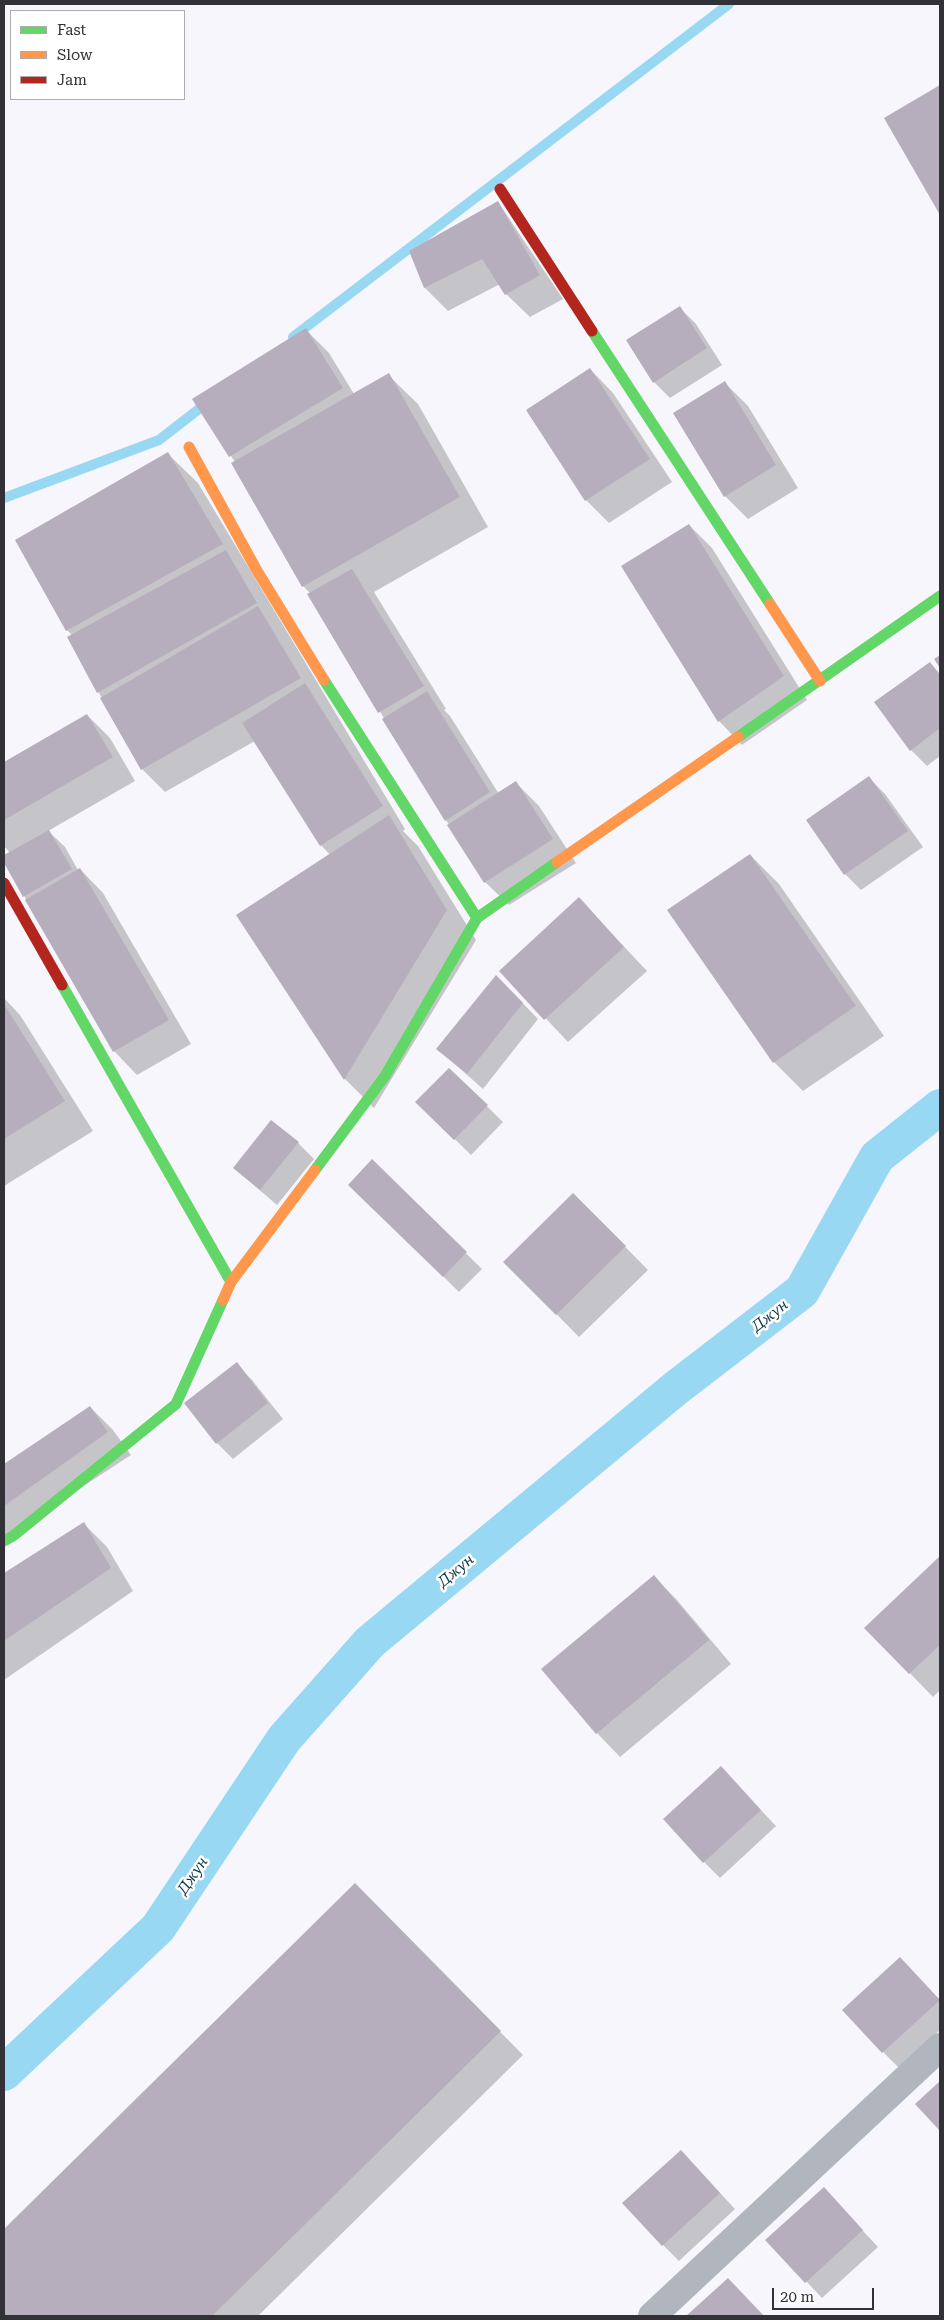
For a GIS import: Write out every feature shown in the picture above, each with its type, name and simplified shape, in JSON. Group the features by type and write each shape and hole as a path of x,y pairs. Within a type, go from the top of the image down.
{"street":[{"path":"500,188 820,681"},
{"path":"189,446 256,569 323,679 477,918"},
{"path":"4,1541 13,1536 176,1404 231,1282 385,1076 477,918 940,596"},
{"path":"4,883 231,1282"},
{"path":"652,2316 940,2047"}],"building":[{"path":"940,85 940,215 884,118"},
{"path":"498,201 540,275 505,295 482,259 424,288 409,251"},
{"path":"680,306 707,348 653,383 626,340"},
{"path":"306,328 343,388 229,457 192,399"},
{"path":"590,368 650,459 585,501 526,410"},
{"path":"389,373 460,497 302,587 231,463"},
{"path":"725,381 776,465 724,497 673,413"},
{"path":"168,452 223,544 66,631 15,540"},
{"path":"689,524 784,676 718,722 621,566"},
{"path":"226,550 257,603 97,693 67,637"},
{"path":"352,569 424,686 378,713 307,594"},
{"path":"258,606 301,678 141,770 100,698"},
{"path":"940,655 940,668 934,659"},
{"path":"930,662 940,675 940,728 910,751 874,702"},
{"path":"305,683 383,806 320,846 242,723"},
{"path":"427,691 490,792 445,821 382,719"},
{"path":"87,714 113,757 4,820 4,762"},
{"path":"869,776 908,831 844,875 806,820"},
{"path":"516,781 553,839 484,883 447,825"},
{"path":"389,815 447,910 344,1080 236,915"},
{"path":"49,830 72,869 23,897 4,863 4,855"},
{"path":"750,854 856,1006 773,1063 667,910"},
{"path":"80,868 169,1020 113,1052 25,900"},
{"path":"579,897 624,947 544,1020 499,971"},
{"path":"496,975 523,1003 467,1074 436,1049"},
{"path":"4,1004 65,1101 4,1139"},
{"path":"449,1068 488,1105 454,1140 415,1102"},
{"path":"271,1120 299,1142 260,1190 233,1168"},
{"path":"372,1159 467,1252 443,1277 348,1185"},
{"path":"573,1193 626,1246 556,1315 503,1262"},
{"path":"237,1362 268,1403 216,1444 184,1403"},
{"path":"90,1406 108,1432 4,1506 4,1464"},
{"path":"84,1522 111,1568 4,1641 4,1573"},
{"path":"940,1556 940,1645 909,1674 864,1628"},
{"path":"654,1575 709,1640 596,1734 541,1669"},
{"path":"721,1766 761,1810 703,1863 663,1819"},
{"path":"355,1883 501,2031 212,2316 4,2316 4,2229"},
{"path":"900,1957 940,2000 882,2053 842,2010"},
{"path":"940,2081 940,2131 915,2104"},
{"path":"681,2150 720,2193 662,2246 622,2203"},
{"path":"824,2187 863,2230 805,2283 765,2240"},
{"path":"728,2278 764,2316 686,2316"}],"waterway":[{"path":"293,337 729,4"},
{"path":"4,498 159,440 208,402"},
{"name":"Джун","path":"4,2073 158,1928 284,1739 370,1642 676,1388 802,1291 877,1157 940,1107"}],"traffic: fast":[{"path":"592,331 770,604"},
{"path":"738,737 940,596"},
{"path":"324,680 477,918"},
{"path":"315,1170 385,1076 477,918 557,862"},
{"path":"62,985 231,1282"},
{"path":"4,1541 13,1536 176,1404 223,1300"}],"traffic: slow":[{"path":"189,447 256,569 324,680"},
{"path":"770,604 820,681"},
{"path":"557,862 738,737"},
{"path":"223,1300 231,1282 315,1170"}],"traffic: jam":[{"path":"500,189 592,331"},
{"path":"4,883 62,985"}]}
